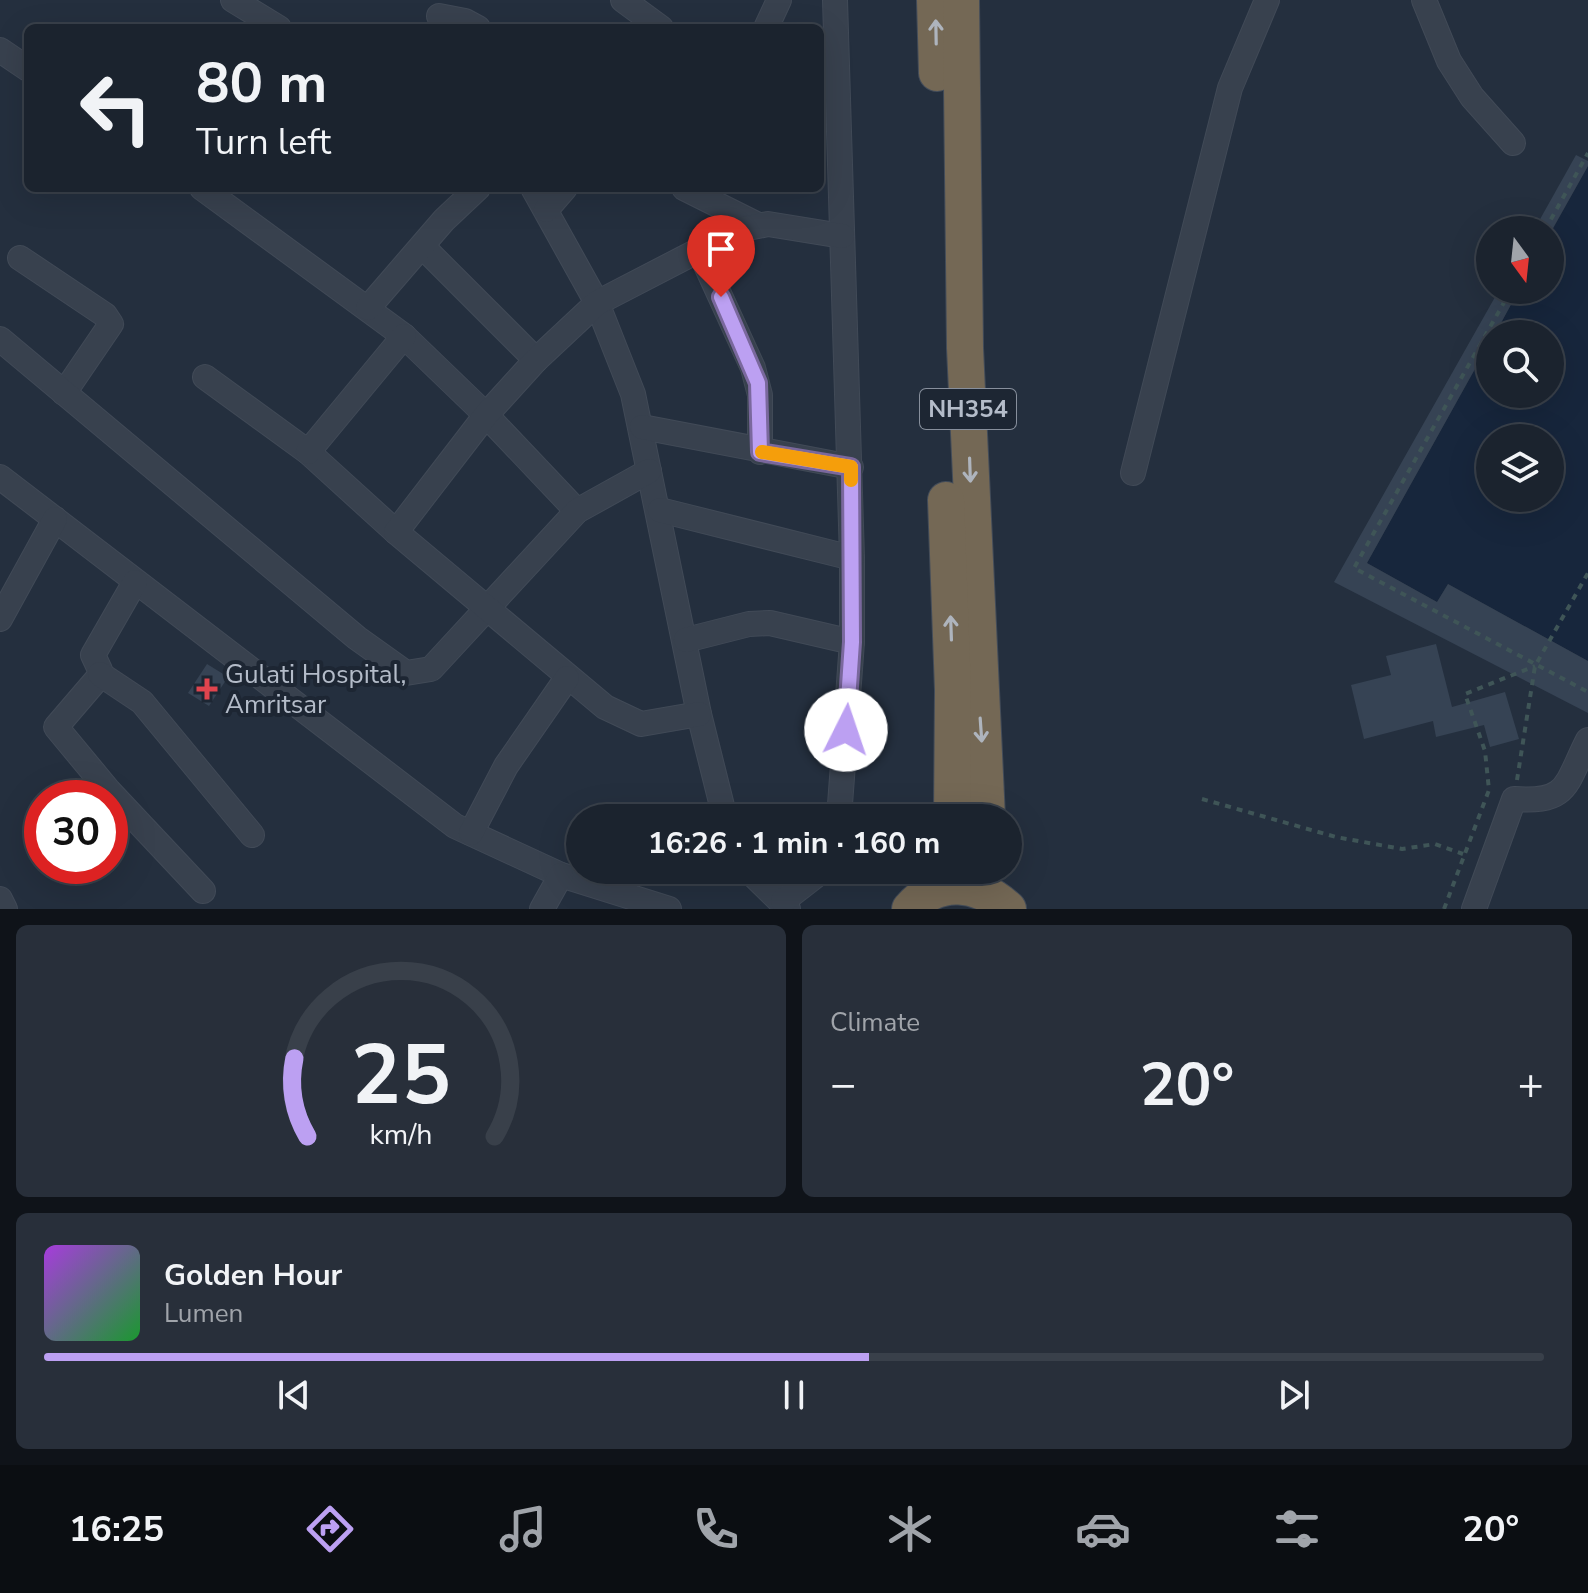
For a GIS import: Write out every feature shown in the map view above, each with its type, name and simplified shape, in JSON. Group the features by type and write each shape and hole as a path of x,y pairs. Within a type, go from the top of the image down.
{"highway":[{"name":"NH354","path":"935,0 953,690 952,804"},
{"name":"NH354","path":"961,0 965,348 986,804"},
{"path":"910,909 942,884"},
{"path":"964,884 997,891"}],"street":[{"path":"233,0 272,24"},
{"path":"623,0 656,24"},
{"path":"768,24 779,0"},
{"path":"835,0 852,558 852,642 840,804"},
{"path":"1133,473 1230,88 1267,0"},
{"path":"1424,0 1449,61 1472,97 1513,143"},
{"path":"436,15 471,24"},
{"path":"0,50 24,66"},
{"path":"208,192 404,336 486,415 577,511"},
{"path":"368,308 463,199 473,192"},
{"path":"535,192 597,303 633,394 660,510 699,714 722,804"},
{"path":"546,210 562,192"},
{"path":"692,192 756,224 842,236"},
{"path":"396,532 486,415 536,360 597,303 756,224"},
{"path":"423,247 536,360"},
{"path":"699,250 753,368 760,395 760,452"},
{"path":"20,258 105,315 111,324 64,393"},
{"path":"308,452 404,336"},
{"path":"0,339 357,638 406,673 431,669 577,511 649,471"},
{"path":"205,377 308,452 396,532 567,678 630,721 663,722 699,714"},
{"path":"642,427 851,467"},
{"path":"0,477 432,810 471,833 561,875 669,909"},
{"path":"660,510 852,558"},
{"path":"0,619 55,519"},
{"path":"135,582 93,655 100,674 142,702 252,835"},
{"path":"686,640 749,624 770,623 852,642"},
{"path":"100,674 56,727 109,791 203,891"},
{"path":"471,833 506,766 567,678"},
{"path":"1474,909 1514,799 1542,801 1555,797 1563,790 1588,740"},
{"path":"542,909 561,875"},
{"path":"763,884 785,905 808,884"},
{"path":"0,899 5,909"}],"path":[{"path":"1553,216 1588,153"},
{"path":"1503,304 1354,568 1588,692"},
{"path":"1514,799 1535,666 1588,573"},
{"path":"1444,909 1489,790 1485,751 1465,694 1535,666"},
{"path":"1202,799 1336,837 1402,849 1435,844 1463,854"}],"water":[{"path":"1588,166 1588,661 1448,584 1437,602 1367,563 1476,367 1476,408 1564,408 1564,320 1503,320 1511,304 1564,304 1564,216 1560,216"}],"building":[{"path":"1576,155 1588,161 1560,216 1542,216"},
{"path":"1491,304 1511,304 1503,320 1482,320"},
{"path":"1476,331 1476,367 1367,563 1437,602 1448,584 1588,661 1588,713 1334,582"},
{"path":"1436,644 1452,707 1505,692 1519,739 1490,747 1484,725 1436,737 1433,721 1364,739 1351,685 1391,675 1386,656"},
{"path":"207,664 228,677 209,706 188,693"}],"slow traffic":[{"path":"762,452 851,467 851,480"}],"place":[{"name":"Gulati Hospital, Amritsar","path":"207,689"}],"route":[{"path":"721,297 758,383 760,452 851,467 852,642 846,730"}]}
